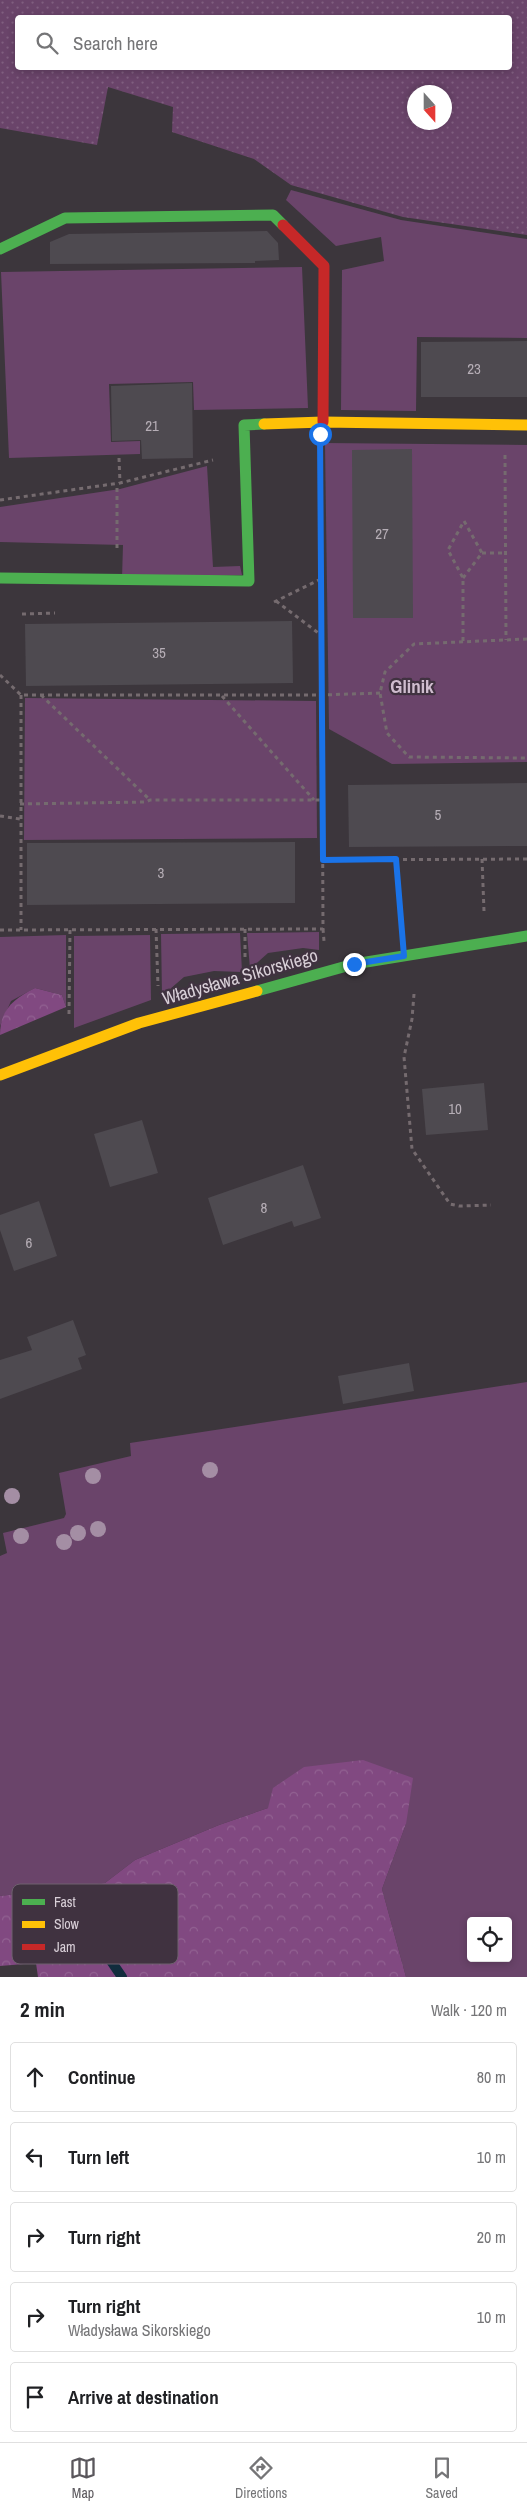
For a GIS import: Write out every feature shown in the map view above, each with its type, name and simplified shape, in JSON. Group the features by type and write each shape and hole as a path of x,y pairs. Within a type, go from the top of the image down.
{"street":[{"path":"0,250 64,218 273,215 324,266 323,422"},
{"path":"0,578 249,582 244,425 323,422 527,425"},
{"name":"Władysława Sikorskiego","path":"0,1074 159,1018 354,964 527,936"}],"path":[{"path":"0,930 323,929 320,444"},
{"path":"0,500 118,484 245,452"},
{"path":"505,454 506,640"},
{"path":"117,580 118,458"},
{"path":"463,641 463,578 448,550 464,521 482,553"},
{"path":"482,553 506,553"},
{"path":"463,578 482,553"},
{"path":"276,601 321,635"},
{"path":"527,639 414,644 385,672 380,693 387,733 409,758 527,758"},
{"path":"0,675 21,695 321,695 380,693"},
{"path":"21,695 21,930"},
{"path":"40,695 150,800"},
{"path":"221,695 314,800"},
{"path":"20,804 146,802 150,800 322,800"},
{"path":"0,816 20,819"},
{"path":"396,859 404,956"},
{"path":"482,859 486,942"},
{"path":"323,860 527,859"},
{"path":"156,929 159,1018"},
{"path":"69,1049 70,930"},
{"path":"414,994 412,1019 404,1057 412,1149 450,1204 459,1206 491,1205"}],"shaded area":[{"path":"0,0 527,0 527,235 403,217 291,185 254,159 172,132 173,107 108,87 97,145 0,128"},
{"path":"291,190 401,220 527,239 527,338 417,337 416,411 341,410 342,270 384,261 381,237 336,246 286,200"},
{"path":"302,267 308,408 194,410 193,382 109,384 111,442 140,441 140,454 9,458 1,272"},
{"path":"325,443 527,445 527,762 392,764 329,729"},
{"path":"207,466 213,567 240,566 242,575 122,578 123,545 0,542 0,507 120,489"},
{"path":"25,698 316,701 317,838 24,840"},
{"path":"319,932 319,950 303,948 268,953 250,969 247,933"},
{"path":"240,933 242,972 214,971 184,977 162,996 161,934"},
{"path":"66,935 66,1007 62,995 35,988 11,1001 0,1026 0,937"},
{"path":"150,935 151,1000 74,1028 74,936"},
{"path":"527,1382 527,1977 406,1977 382,1889 406,1824 268,1808 219,1825 135,1860 105,1883 12,1884 12,1895 0,1896 0,1556 7,1553 3,1533 64,1518 66,1514 59,1473 131,1456 130,1443"}],"green space":[{"path":"35,988 62,995 66,1007 0,1035 2,1019 9,1006 20,996"},
{"path":"363,1760 413,1778 406,1824 382,1889 406,1977 38,1977 36,1964 178,1964 178,1884 97,1884 105,1883 135,1860 219,1825 268,1808 273,1788 304,1767"},
{"path":"12,1895 12,1964 24,1964 0,1966 0,1896"}],"building":[{"path":"267,231 278,243 279,260 255,261 255,263 50,264 50,242 69,234"},
{"path":"527,341 527,397 421,397 421,342"},
{"path":"192,383 193,458 142,459 141,440 112,441 111,386"},
{"path":"412,449 413,618 353,618 352,450"},
{"path":"292,621 293,683 26,686 25,624"},
{"path":"527,783 527,846 349,847 348,785"},
{"path":"295,842 295,903 27,905 27,843"},
{"path":"484,1083 488,1130 426,1135 422,1089"},
{"path":"142,1120 158,1173 110,1187 94,1134"},
{"path":"303,1165 321,1218 294,1227 292,1221 223,1245 208,1198"},
{"path":"39,1201 57,1256 14,1271 0,1230 0,1215"},
{"path":"73,1320 86,1355 78,1358 82,1369 0,1399 0,1360 32,1350 27,1337"},
{"path":"409,1363 414,1391 343,1404 338,1376"}],"waterway":[{"path":"113,1964 122,1977"}],"traffic: fast":[{"path":"0,249 65,218 273,215 283,225"},
{"path":"0,578 249,581 244,425 264,424"},
{"path":"257,991 354,964 527,936"}],"traffic: slow":[{"path":"264,424 323,422 527,425"},
{"path":"0,1075 139,1023 257,991"}],"traffic: jam":[{"path":"283,225 324,266 323,422"}],"district":[{"name":"Glinik","path":"412,686"}],"route":[{"path":"320,434 323,860 396,859 404,956 354,964"}]}
